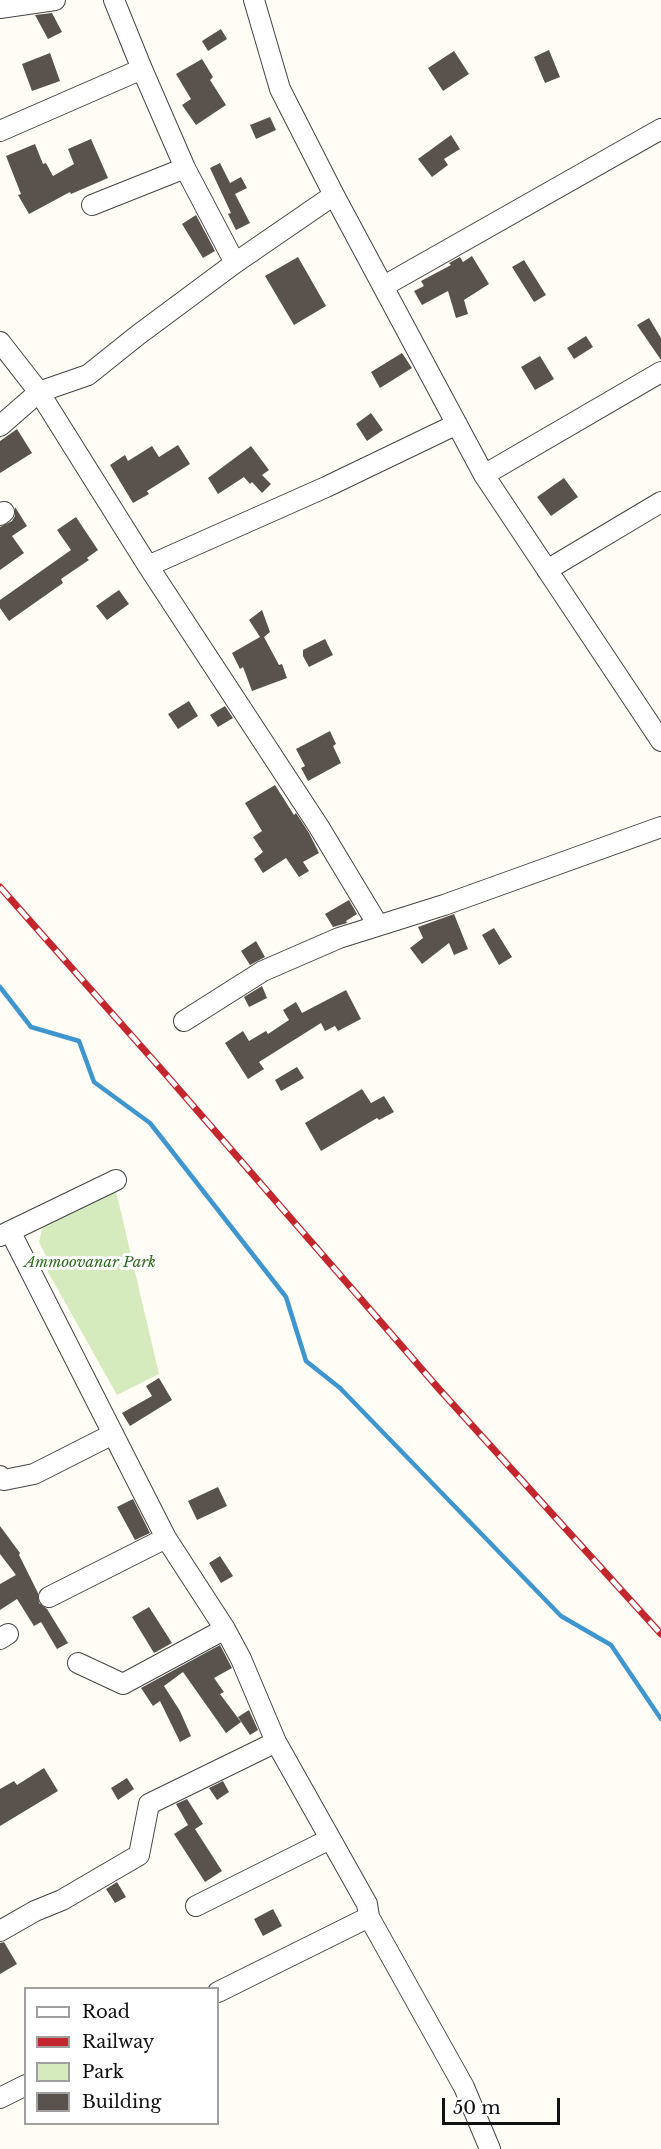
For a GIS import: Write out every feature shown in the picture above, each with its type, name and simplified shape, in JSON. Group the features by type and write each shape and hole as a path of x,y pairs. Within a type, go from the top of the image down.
{"street":[{"path":"0,8 55,0"},
{"path":"114,0 185,168 235,263"},
{"path":"254,0 280,88 334,195 484,475 661,741"},
{"path":"0,131 142,69"},
{"path":"384,286 661,129"},
{"path":"92,205 185,168"},
{"path":"0,426 39,392 88,375 235,263 334,195"},
{"path":"2,349 39,392 148,566 319,828 378,925"},
{"path":"484,475 661,372"},
{"path":"148,566 326,487 457,424"},
{"path":"547,570 661,502"},
{"path":"184,1021 264,971 339,938 444,905 661,827"},
{"path":"116,1180 5,1233 166,1538 225,1629 241,1659 276,1742 367,1904 369,1917 464,2087 490,2149"},
{"path":"0,1476 4,1480 34,1474 113,1434"},
{"path":"49,1597 166,1538"},
{"path":"78,1663 123,1684 225,1629"},
{"path":"0,1931 35,1911 62,1900 139,1855 149,1804 276,1742"},
{"path":"196,1906 330,1839"},
{"path":"219,1992 369,1917"},
{"path":"0,2098 24,2086"}],"green space":[{"name":"Ammoovanar Park","path":"116,1191 159,1374 117,1395 48,1272 45,1260 47,1258 39,1242 44,1221"}],"building":[{"path":"52,13 62,32 48,39 35,15"},
{"path":"221,29 227,39 208,51 202,41"},
{"path":"549,50 560,77 545,83 534,57"},
{"path":"454,51 469,74 443,91 428,68"},
{"path":"50,53 60,81 32,91 22,64"},
{"path":"202,59 213,77 210,80 226,105 196,125 182,105 191,99 176,74"},
{"path":"270,117 276,130 256,139 250,125"},
{"path":"451,135 460,149 444,159 448,165 432,177 418,159"},
{"path":"91,139 108,178 71,194 70,192 29,214 18,195 21,194 6,156 35,144 43,164 46,163 53,176 74,164 68,149"},
{"path":"220,163 230,183 241,177 247,188 235,194 250,223 236,230 228,214 231,213 210,168"},
{"path":"196,215 215,251 203,258 182,224"},
{"path":"472,256 489,284 464,300 468,314 456,318 448,291 422,305 414,291 424,286 421,281 451,265 449,263 460,257 463,262"},
{"path":"298,257 326,306 294,325 265,276"},
{"path":"524,260 546,295 534,302 512,267"},
{"path":"649,318 661,338 661,360 637,325"},
{"path":"586,336 593,347 574,359 567,348"},
{"path":"402,353 412,368 380,388 371,372"},
{"path":"540,356 554,379 535,390 521,367"},
{"path":"371,413 383,430 367,441 356,424"},
{"path":"17,429 32,453 0,473 0,441"},
{"path":"178,445 190,464 147,491 149,494 133,503 110,465 125,455 128,461 152,446 159,457"},
{"path":"251,446 269,470 262,475 271,484 262,493 244,477 218,494 208,478"},
{"path":"564,478 578,497 551,516 537,497"},
{"path":"15,507 27,526 12,536 24,553 0,570 0,527 12,521 15,516"},
{"path":"76,517 98,550 87,558 89,560 61,579 63,583 9,621 0,608 0,600 71,550 57,530"},
{"path":"119,590 129,604 107,620 96,606"},
{"path":"262,610 270,632 264,637 279,665 282,664 287,678 252,691 243,667 240,669 232,653 260,637 249,620"},
{"path":"325,639 333,655 309,667 303,656 303,650"},
{"path":"189,701 198,716 178,729 168,714"},
{"path":"225,706 233,718 218,727 210,715"},
{"path":"330,731 336,744 333,746 341,763 308,781 301,768 305,766 296,749"},
{"path":"275,785 294,815 296,813 309,833 319,853 303,862 309,871 299,877 286,858 263,873 254,859 263,852 253,837 262,831 245,803"},
{"path":"349,900 357,914 346,921 347,923 333,927 325,914"},
{"path":"454,914 468,949 454,955 449,943 422,964 410,948 423,938 418,927"},
{"path":"494,928 512,957 499,965 482,935"},
{"path":"256,941 265,957 250,965 241,951"},
{"path":"262,986 267,998 249,1007 244,997"},
{"path":"346,990 361,1019 338,1031 335,1026 325,1031 321,1023 259,1062 264,1069 248,1079 225,1043 243,1031 249,1041 266,1031 268,1034 289,1020 283,1010 296,1002 302,1013"},
{"path":"297,1067 304,1078 281,1091 275,1080"},
{"path":"362,1089 371,1103 384,1096 394,1112 379,1120 377,1118 321,1151 305,1123"},
{"path":"159,1378 172,1400 130,1426 122,1413 152,1396 146,1386"},
{"path":"218,1487 227,1506 197,1520 188,1501"},
{"path":"133,1499 150,1533 135,1540 117,1507"},
{"path":"0,1526 20,1553 38,1593 39,1603 47,1609 68,1643 57,1649 41,1622 34,1626 17,1599 0,1610 0,1584 16,1575 0,1554"},
{"path":"220,1556 233,1576 221,1583 209,1563"},
{"path":"149,1607 172,1643 154,1653 132,1617"},
{"path":"220,1645 232,1668 214,1678 224,1692 220,1694 241,1722 226,1733 183,1672 164,1686 180,1711 191,1736 180,1742 160,1701 153,1706 141,1688"},
{"path":"249,1710 258,1730 250,1735 238,1717"},
{"path":"44,1768 58,1791 0,1826 0,1789 14,1781 17,1785"},
{"path":"127,1778 134,1789 118,1800 111,1788"},
{"path":"223,1781 229,1792 217,1800 209,1788"},
{"path":"187,1799 203,1824 195,1829 222,1871 205,1882 174,1834 188,1825 176,1804"},
{"path":"117,1882 126,1897 115,1903 106,1889"},
{"path":"273,1909 282,1926 263,1936 254,1919"},
{"path":"4,1942 17,1964 0,1974 0,1943"}],"waterway":[{"path":"0,987 31,1027 79,1041 94,1082 150,1123 286,1297 306,1361 340,1388 561,1616 611,1645 661,1719"}],"railway":[{"path":"0,887 439,1389 661,1634"}]}
